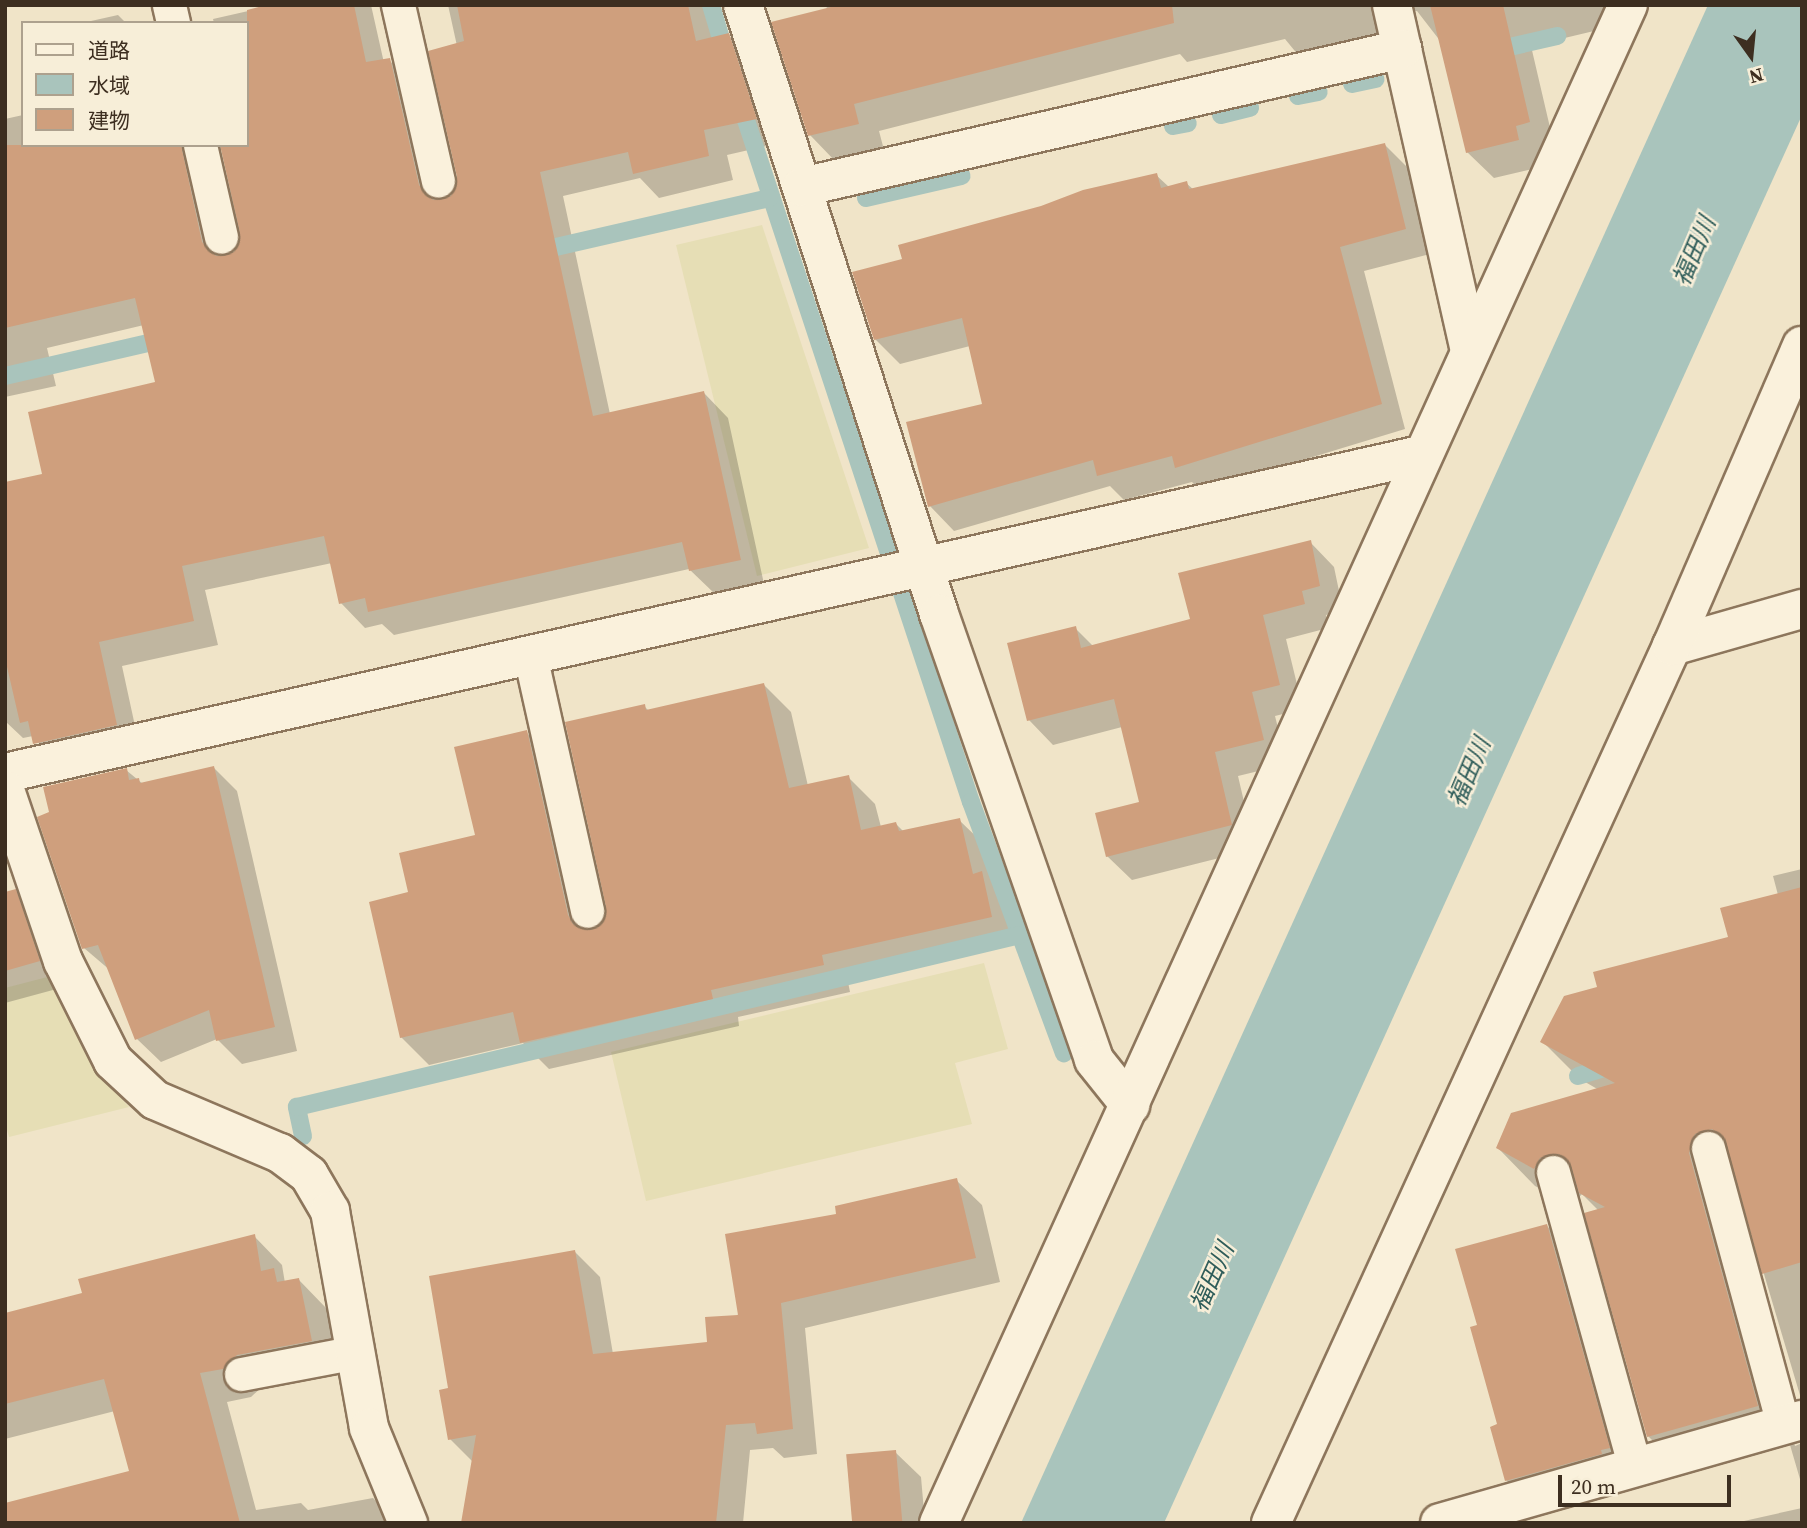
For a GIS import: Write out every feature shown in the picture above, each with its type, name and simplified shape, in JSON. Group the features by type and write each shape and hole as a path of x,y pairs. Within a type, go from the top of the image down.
{"street":[{"path":"743,5 922,567 1094,1060 1130,1105"},
{"path":"1392,5 1469,347"},
{"path":"939,1523 1130,1105 1469,347 1628,5"},
{"path":"802,187 1402,49"},
{"path":"1271,1523 1672,646 1802,346"},
{"path":"5,773 1421,455"},
{"path":"1672,646 1802,609"},
{"path":"5,790 63,961 113,1061 155,1100 280,1153 309,1175 330,1212 369,1428 408,1523"},
{"path":"1440,1523 1792,1423"}],"lane":[{"path":"398,5 438,181"},
{"path":"200,147 221,237"},
{"path":"530,655 587,911"},
{"path":"1708,1148 1792,1423"},
{"path":"1553,1172 1635,1467"},
{"path":"241,1374 356,1352"}],"shaded area":[{"path":"762,225 869,548 757,576 676,245"},
{"path":"984,963 1008,1049 955,1063 972,1124 646,1201 611,1052"},
{"path":"55,975 96,1070 129,1107 9,1137 5,1123 5,988"}],"water":[{"name":"福田川","path":"1708,5 1802,5 1802,115 1164,1523 1021,1523"}],"building":[{"path":"266,5 354,5 366,62 390,58 419,185 433,200 451,196 457,177 428,51 464,41 457,5 688,5 696,41 729,33 757,119 704,130 709,156 633,174 628,152 540,172 593,416 704,391 741,560 689,571 682,542 368,612 365,598 339,604 324,536 182,566 194,621 99,642 117,725 33,744 28,721 20,723 5,658 5,482 42,474 28,412 155,382 135,298 5,328 5,145 181,147 202,242 216,256 234,252 240,233 220,147 248,147 247,10"},
{"path":"839,5 1172,5 1174,23 854,104 859,124 808,136 771,22"},
{"path":"1430,5 1503,5 1530,122 1516,126 1519,140 1466,153"},
{"path":"1385,143 1406,229 1340,247 1382,404 1175,468 1172,456 1097,476 1093,460 928,507 906,422 982,404 962,318 874,340 852,272 902,259 898,245 1041,206 1083,190 1157,173 1161,188 1187,181 1189,189"},
{"path":"1311,540 1320,586 1302,591 1305,604 1263,615 1280,685 1252,692 1264,740 1215,752 1232,825 1106,857 1095,813 1139,802 1114,699 1027,721 1007,643 1076,626 1081,648 1190,619 1178,573"},
{"path":"764,683 789,788 849,775 861,830 896,822 899,831 960,818 973,874 982,871 992,917 822,955 824,965 711,990 713,999 520,1043 513,1012 400,1038 369,902 408,892 399,853 475,835 454,747 527,730 568,915 573,924 591,930 600,925 606,907 565,722 645,704 646,710"},
{"path":"214,766 275,1027 216,1041 209,1010 135,1040 98,945 82,949 37,817 49,812 43,787 127,768 129,780 139,778 140,783"},
{"path":"1802,887 1802,1262 1762,1274 1726,1142 1712,1129 1695,1134 1689,1153 1758,1406 1647,1437 1584,1213 1605,1207 1579,1193 1571,1166 1558,1154 1540,1158 1534,1169 1496,1148 1511,1113 1615,1083 1540,1042 1564,996 1597,987 1593,972 1728,937 1720,908"},
{"path":"16,889 40,961 5,971 5,892"},
{"path":"957,1178 976,1258 781,1303 793,1429 757,1434 755,1423 726,1425 716,1523 461,1523 476,1435 448,1440 439,1390 448,1388 429,1276 575,1250 593,1354 707,1342 705,1317 738,1315 725,1234 836,1214 835,1206"},
{"path":"1547,1224 1610,1448 1601,1450 1602,1454 1505,1481 1490,1427 1497,1424 1470,1327 1477,1325 1455,1249"},
{"path":"255,1234 261,1271 274,1268 277,1282 299,1278 312,1341 237,1355 223,1369 200,1373 240,1523 5,1523 5,1503 129,1471 104,1379 5,1404 5,1313 82,1293 78,1279"},
{"path":"896,1450 902,1523 852,1523 846,1454"}],"waterway":[{"path":"711,5 727,59"},
{"path":"1492,51 1557,36"},
{"path":"1352,84 1375,79"},
{"path":"1298,96 1319,92"},
{"path":"739,99 971,802 1064,1053"},
{"path":"1221,115 1250,108"},
{"path":"1173,126 1188,123"},
{"path":"866,198 961,176"},
{"path":"534,252 769,198"},
{"path":"5,376 169,338"},
{"path":"303,1136 297,1107 1020,935"},
{"path":"1578,1076 1615,1065"}]}
